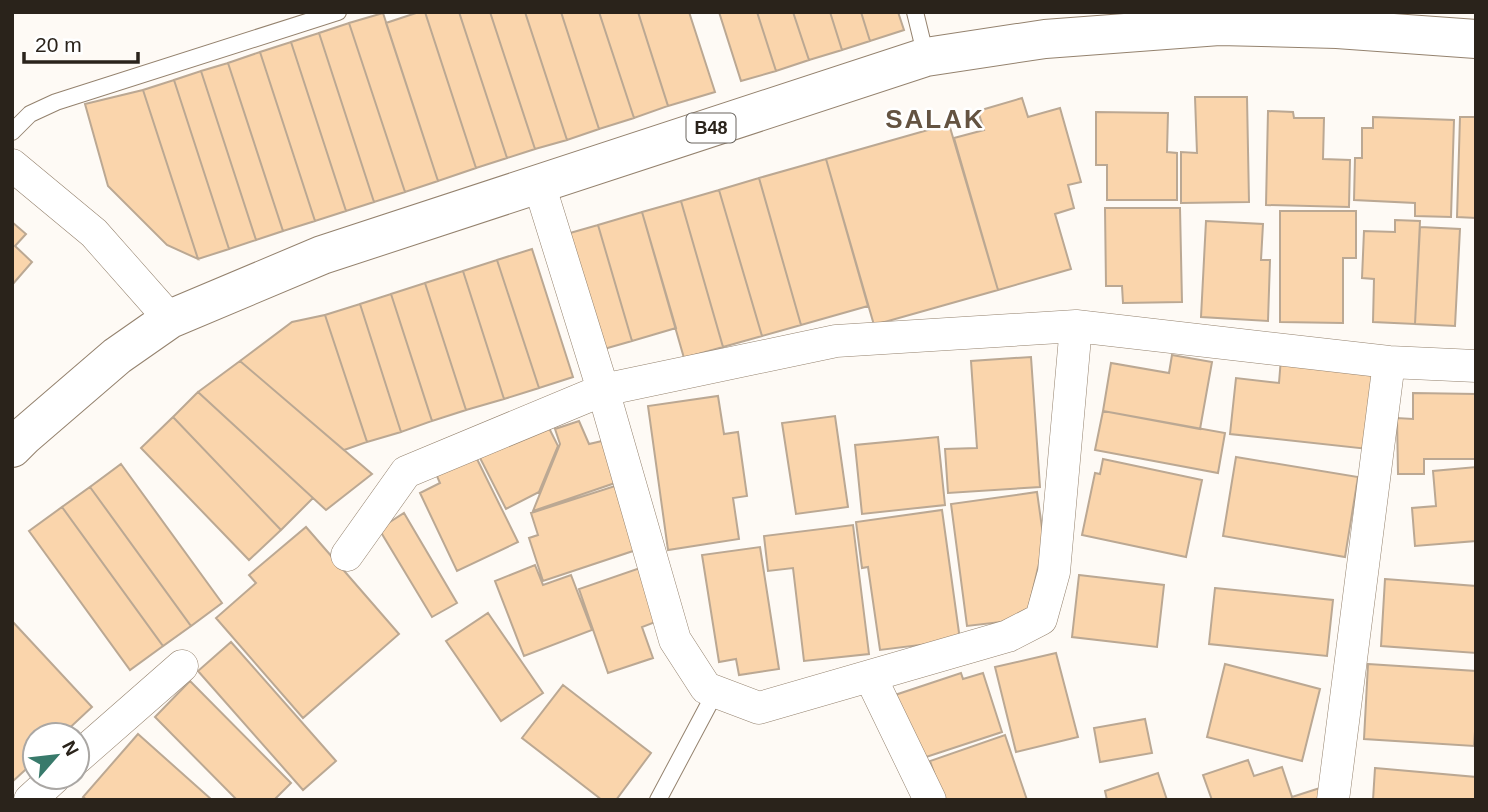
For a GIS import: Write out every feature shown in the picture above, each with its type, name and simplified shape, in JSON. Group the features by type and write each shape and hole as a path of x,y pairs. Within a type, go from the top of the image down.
{"main road":[{"name":"B48","path":"12,448 117,356 170,319 322,255 926,57 1045,38 1219,19 1476,39"}],"street":[{"path":"12,165 94,233 170,319"},
{"path":"539,184 603,390 675,640 706,688 759,708 1008,636 1041,619 1054,572 1076,326"},
{"path":"347,555 406,472 603,390 836,341 1076,326 1390,362 1476,366"},
{"path":"1332,800 1390,362"},
{"path":"91,746 182,666"},
{"path":"870,676 930,800"}],"lane":[{"path":"12,132 30,114 56,102 338,12"},
{"path":"915,12 926,57"},
{"path":"658,800 716,691"}],"building":[{"path":"425,12 476,168 438,181 386,23"},
{"path":"425,12 459,12 507,158 476,168"},
{"path":"459,12 490,12 535,149 507,158"},
{"path":"490,12 525,12 567,140 535,149"},
{"path":"525,12 561,12 599,129 567,140"},
{"path":"561,12 599,12 634,118 599,129"},
{"path":"599,12 638,12 668,106 634,118"},
{"path":"638,12 689,12 715,92 668,106"},
{"path":"719,12 757,12 776,71 741,81"},
{"path":"757,12 793,12 809,60 776,71"},
{"path":"793,12 830,12 842,50 809,60"},
{"path":"830,12 861,12 870,41 842,50"},
{"path":"861,12 898,12 904,30 870,41"},
{"path":"383,13 438,181 405,192 349,23"},
{"path":"349,23 405,192 374,202 319,33"},
{"path":"319,33 374,202 346,211 291,42"},
{"path":"291,42 346,211 315,221 260,52"},
{"path":"260,52 315,221 283,231 228,63"},
{"path":"228,63 283,231 256,240 201,71"},
{"path":"201,71 256,240 229,249 174,80"},
{"path":"174,80 229,249 198,259 143,90"},
{"path":"143,90 198,259 167,245 108,186 85,104"},
{"path":"1195,97 1247,97 1249,202 1181,203 1181,152 1197,153"},
{"path":"1022,98 1028,117 1060,108 1081,182 1068,185 1074,208 1055,214 1071,269 998,290 954,138 984,130 978,111"},
{"path":"1268,111 1293,112 1294,118 1324,118 1323,159 1350,160 1349,207 1266,205"},
{"path":"1096,112 1168,113 1167,152 1177,153 1177,200 1107,200 1107,165 1096,165"},
{"path":"1373,117 1454,120 1451,217 1415,216 1415,203 1354,200 1355,158 1362,158 1362,128 1373,128"},
{"path":"1460,117 1476,117 1476,218 1457,217"},
{"path":"949,124 998,290 874,325 826,159"},
{"path":"826,159 868,306 801,325 759,178"},
{"path":"759,178 801,325 762,336 719,190"},
{"path":"719,190 762,336 723,347 681,201"},
{"path":"681,201 723,347 684,358 642,212"},
{"path":"1105,208 1180,208 1182,302 1123,303 1122,286 1106,286"},
{"path":"1280,211 1356,211 1356,258 1343,258 1343,323 1280,322"},
{"path":"642,212 676,328 632,341 598,225"},
{"path":"1395,220 1420,221 1415,324 1373,322 1374,279 1362,278 1364,231 1395,232"},
{"path":"1206,221 1263,224 1261,260 1270,260 1268,321 1201,317"},
{"path":"12,222 26,234 15,246 32,262 12,285"},
{"path":"598,225 632,341 597,351 563,235"},
{"path":"1420,227 1460,229 1455,326 1415,324"},
{"path":"532,249 573,377 539,388 497,260"},
{"path":"497,260 539,388 504,399 463,271"},
{"path":"463,271 504,399 466,410 425,283"},
{"path":"425,283 466,410 432,421 391,294"},
{"path":"391,294 432,421 401,432 360,304"},
{"path":"360,304 401,432 367,442 325,315"},
{"path":"325,315 367,442 344,450 240,361 292,322"},
{"path":"1172,355 1212,362 1200,429 1103,411 1111,363 1169,373"},
{"path":"1031,357 1040,487 948,493 945,449 977,448 971,361"},
{"path":"1281,358 1376,368 1368,449 1230,434 1236,378 1279,383"},
{"path":"240,361 372,474 326,510 198,392"},
{"path":"198,392 313,498 281,530 173,417"},
{"path":"1413,393 1476,394 1476,459 1424,459 1424,474 1398,474 1397,418 1413,419"},
{"path":"718,396 724,434 738,432 747,496 733,498 739,539 668,550 648,406"},
{"path":"1103,411 1225,433 1218,473 1095,450"},
{"path":"835,416 848,507 796,514 782,423"},
{"path":"173,417 281,530 249,560 141,448"},
{"path":"545,420 558,446 539,492 506,509 478,454"},
{"path":"579,421 589,444 602,441 615,483 533,511 560,444 555,429"},
{"path":"938,437 945,505 862,514 855,445"},
{"path":"475,455 518,542 457,571 420,493 440,483 436,474"},
{"path":"1236,457 1358,477 1345,557 1223,536"},
{"path":"1103,459 1202,480 1186,557 1082,535 1095,473 1100,474"},
{"path":"121,464 222,603 191,626 90,487"},
{"path":"1476,467 1476,541 1415,546 1412,508 1436,506 1433,471"},
{"path":"615,486 636,550 543,581 529,538 538,535 531,513"},
{"path":"90,487 191,626 163,646 62,507"},
{"path":"1037,492 1044,542 1026,619 967,626 951,504"},
{"path":"62,507 163,646 130,670 29,531"},
{"path":"942,510 960,640 880,650 868,567 862,568 856,522"},
{"path":"404,513 457,603 432,617 379,529"},
{"path":"853,525 869,654 804,661 793,568 768,571 764,536"},
{"path":"306,527 399,634 303,718 216,618 256,583 249,575"},
{"path":"760,547 779,669 739,675 736,659 719,662 702,555"},
{"path":"535,565 543,585 571,575 592,630 524,656 495,581"},
{"path":"640,568 658,621 642,627 653,658 608,673 579,589"},
{"path":"1079,575 1164,585 1157,647 1072,637"},
{"path":"1385,579 1476,586 1476,653 1381,646"},
{"path":"1215,588 1333,600 1327,656 1209,644"},
{"path":"488,613 543,693 501,721 446,641"},
{"path":"12,621 92,707 77,721 21,721 21,774 12,782"},
{"path":"231,642 336,761 303,790 198,671"},
{"path":"1056,653 1078,737 1016,752 995,667"},
{"path":"1225,664 1320,689 1302,761 1207,737"},
{"path":"1368,664 1476,671 1474,746 1364,739"},
{"path":"961,673 963,679 983,673 1002,732 917,760 895,695"},
{"path":"190,681 291,783 274,800 237,800 155,717"},
{"path":"563,685 651,753 616,800 602,800 522,738"},
{"path":"1145,719 1152,753 1100,762 1094,728"},
{"path":"138,734 212,800 87,800 83,797"},
{"path":"1005,735 1027,800 934,800 940,790 930,761"},
{"path":"1248,760 1254,776 1282,767 1292,797 1320,788 1319,800 1212,800 1203,775"},
{"path":"1375,768 1476,777 1476,800 1373,800"},
{"path":"1158,773 1167,800 1107,800 1105,791"}],"district":[{"name":"SALAK","path":"935,119"}]}
